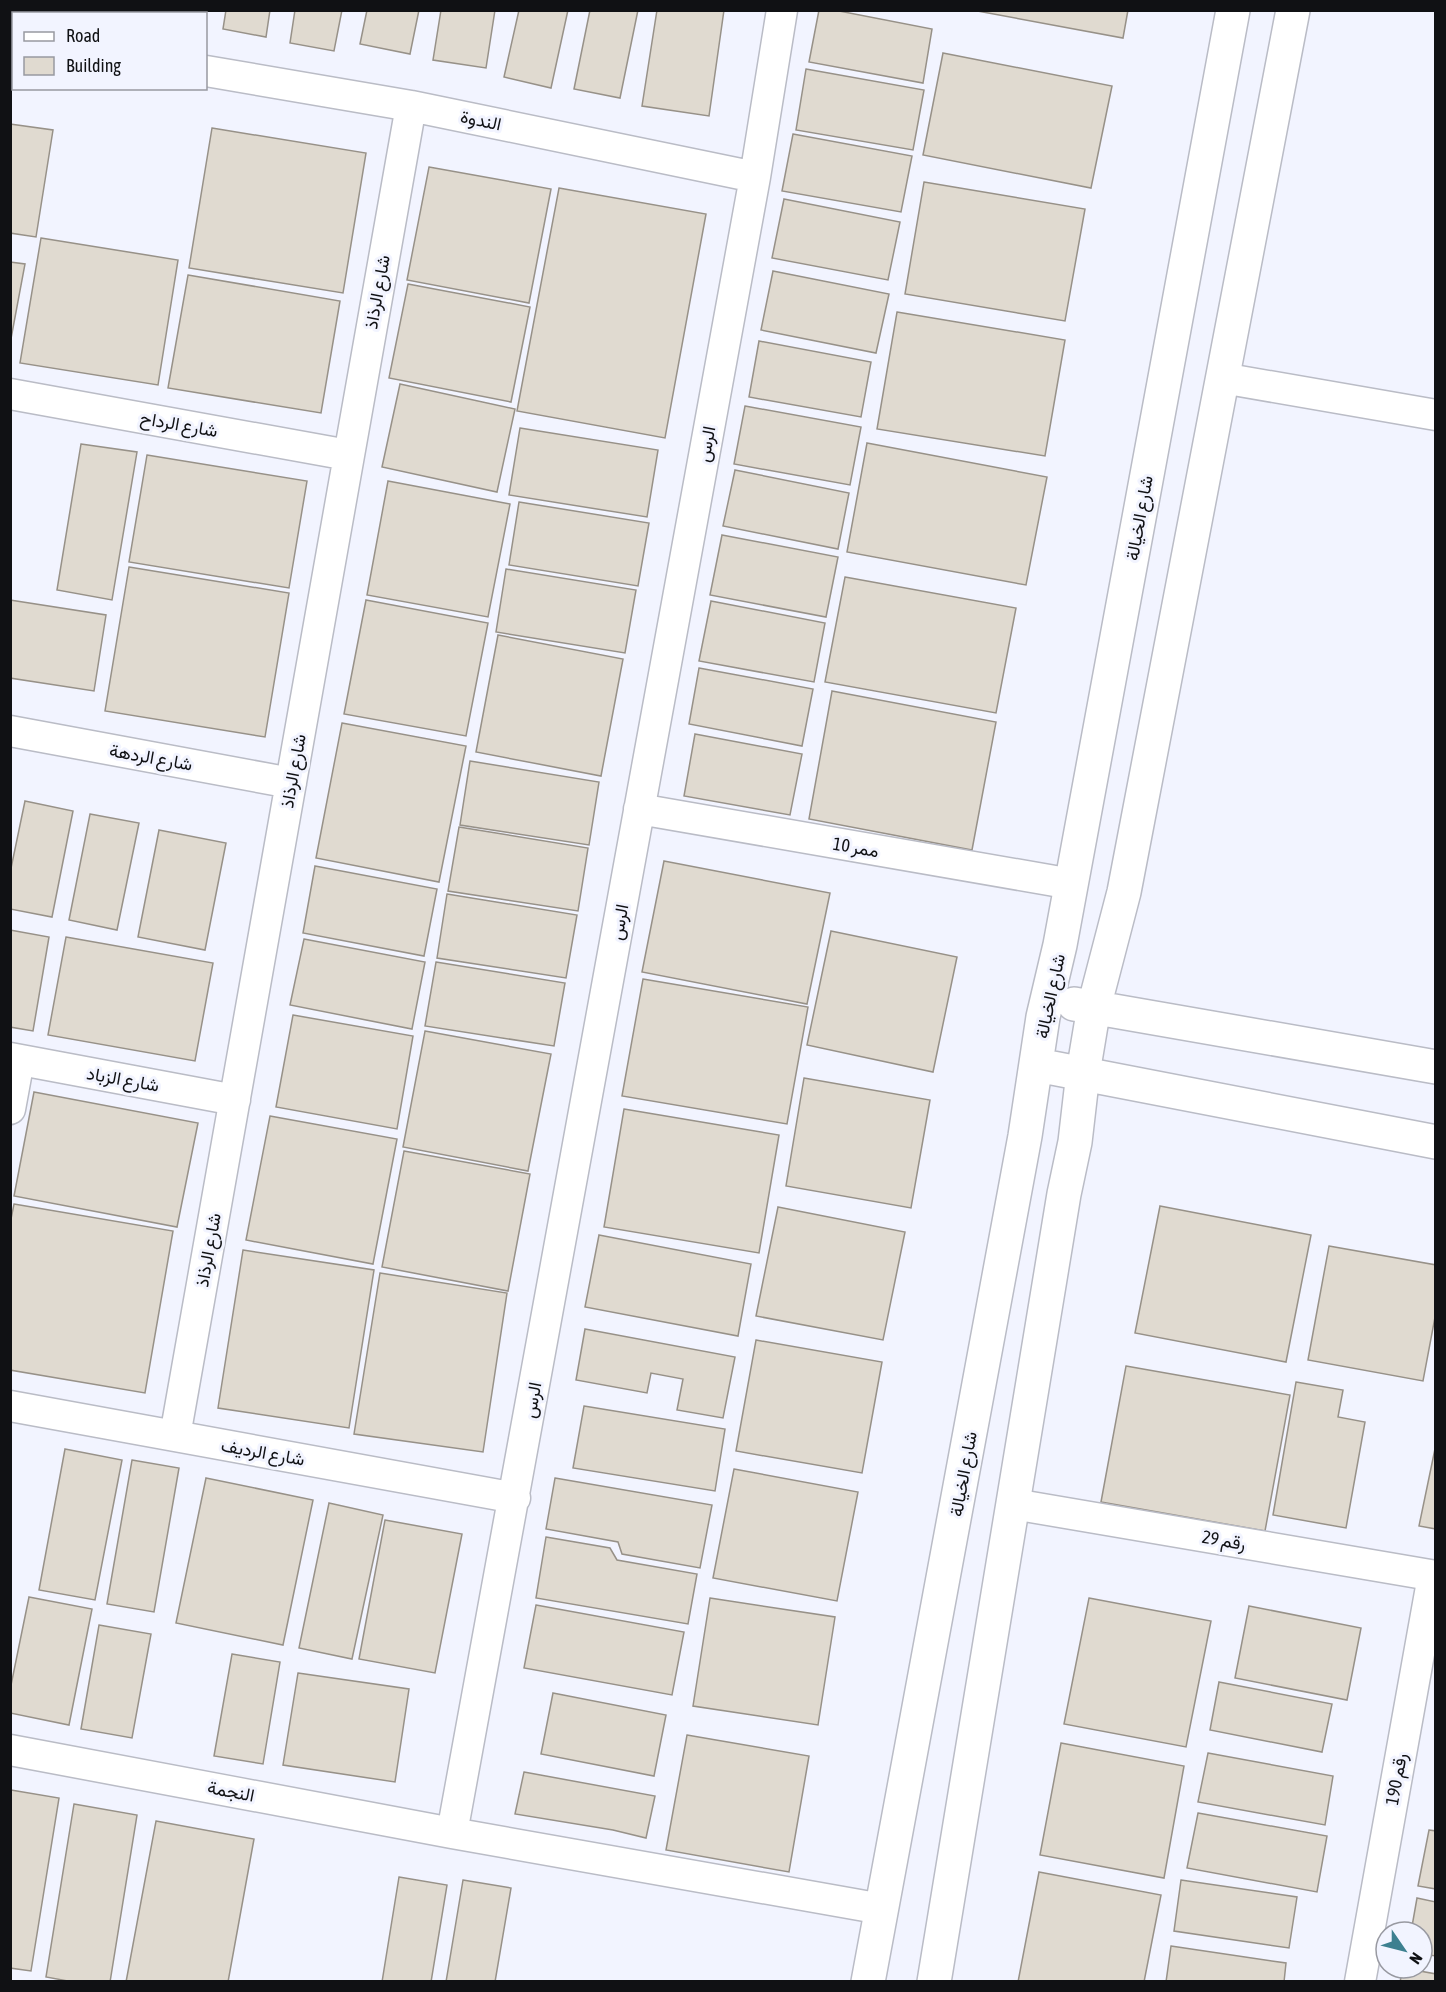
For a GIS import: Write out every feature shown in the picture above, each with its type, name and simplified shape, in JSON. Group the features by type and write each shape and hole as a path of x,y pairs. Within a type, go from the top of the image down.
{"street":[{"name":"الرس","path":"452,1833 755,177 782,10"},
{"name":"شارع الخيالة","path":"868,1982 1017,1183 1047,1000 1060,945 1233,10"},
{"path":"934,1982 1064,1194 1075,1142 1094,1007 1124,892 1293,10"},
{"name":"الندوة","path":"207,71 411,106 755,177"},
{"name":"شارع الرذاذ","path":"175,1436 411,106"},
{"path":"1222,378 1436,415"},
{"name":"شارع الرداح","path":"10,394 348,455"},
{"name":"شارع الردهة","path":"10,731 291,783"},
{"name":"ممر 10","path":"639,809 1070,891"},
{"path":"1070,891 1075,942 1081,949 1100,941 1124,892"},
{"path":"1047,1000 1436,1067"},
{"path":"10,1109 15,1059"},
{"name":"شارع الزباد","path":"15,1059 235,1100"},
{"path":"1037,1065 1436,1142"},
{"path":"1017,1183 1040,1114 1071,1118 1064,1194"},
{"name":"شارع الرديف","path":"10,1406 515,1498"},
{"name":"رقم 29","path":"1013,1504 1434,1576"},
{"name":"رقم 190","path":"1360,1982 1434,1576"},
{"name":"النجمة","path":"10,1750 452,1833 882,1909"}],"building":[{"path":"71,10 126,10 126,12 71,12"},
{"path":"141,10 196,10 196,12 141,12"},
{"path":"226,10 270,10 266,37 223,29"},
{"path":"295,10 342,10 334,51 290,43"},
{"path":"367,10 419,10 410,54 360,44"},
{"path":"441,10 495,10 486,68 433,60"},
{"path":"519,10 568,10 551,88 504,77"},
{"path":"590,10 638,10 620,98 574,89"},
{"path":"657,10 724,10 709,116 642,106"},
{"path":"819,10 834,10 932,29 923,83 809,62"},
{"path":"972,10 1128,10 1123,38"},
{"path":"943,53 1112,86 1091,188 923,155"},
{"path":"806,69 924,90 913,150 796,130"},
{"path":"10,124 53,130 36,237 10,233"},
{"path":"212,128 366,153 343,293 189,268"},
{"path":"793,134 912,156 901,212 782,191"},
{"path":"429,167 551,189 529,303 407,280"},
{"path":"924,182 1085,209 1065,321 905,294"},
{"path":"559,188 706,214 665,438 517,411"},
{"path":"784,199 900,222 888,280 772,258"},
{"path":"41,238 178,260 158,385 20,363"},
{"path":"10,262 25,264 10,344"},
{"path":"773,271 889,294 876,353 761,330"},
{"path":"188,275 340,301 321,413 168,388"},
{"path":"408,284 530,307 511,402 389,378"},
{"path":"897,312 1065,340 1045,456 877,429"},
{"path":"759,341 871,362 861,417 749,397"},
{"path":"400,384 515,409 497,492 382,467"},
{"path":"745,406 861,427 850,485 734,464"},
{"path":"520,428 658,450 647,517 509,495"},
{"path":"867,443 1047,477 1026,585 847,552"},
{"path":"81,444 137,452 112,600 57,590"},
{"path":"147,455 307,481 289,588 129,562"},
{"path":"735,470 849,493 838,549 723,526"},
{"path":"388,481 510,504 488,617 367,595"},
{"path":"519,502 649,523 638,586 509,565"},
{"path":"722,535 838,557 826,617 710,595"},
{"path":"129,567 289,593 265,737 105,711"},
{"path":"506,569 636,590 625,653 496,632"},
{"path":"845,577 1016,608 996,713 825,682"},
{"path":"10,600 106,615 94,691 10,678"},
{"path":"366,600 488,623 466,736 344,714"},
{"path":"711,601 825,623 814,682 699,661"},
{"path":"498,635 623,659 601,776 476,752"},
{"path":"699,668 813,689 802,746 689,724"},
{"path":"832,691 996,722 972,850 809,819"},
{"path":"342,723 466,746 439,882 316,858"},
{"path":"695,734 802,754 790,815 684,796"},
{"path":"470,761 599,782 589,845 460,825"},
{"path":"25,801 73,811 52,917 10,909 10,873"},
{"path":"90,814 139,823 117,930 69,920"},
{"path":"459,827 588,848 578,911 448,891"},
{"path":"159,830 226,843 205,950 138,937"},
{"path":"664,861 830,893 807,1004 642,972"},
{"path":"315,866 437,889 424,956 303,933"},
{"path":"447,894 577,915 566,978 437,958"},
{"path":"10,930 49,937 33,1031 10,1027"},
{"path":"831,931 957,957 933,1072 807,1045"},
{"path":"66,937 213,963 195,1061 48,1035"},
{"path":"304,939 425,962 412,1029 290,1005"},
{"path":"436,962 565,983 554,1046 425,1026"},
{"path":"643,979 808,1007 787,1124 622,1096"},
{"path":"293,1015 413,1036 397,1129 276,1107"},
{"path":"425,1031 551,1054 528,1171 403,1147"},
{"path":"804,1078 930,1100 911,1208 786,1186"},
{"path":"34,1092 198,1123 177,1227 14,1196"},
{"path":"624,1109 779,1135 759,1253 604,1227"},
{"path":"270,1116 397,1139 373,1264 246,1240"},
{"path":"404,1151 530,1174 508,1291 382,1267"},
{"path":"14,1204 173,1231 145,1393 10,1370 10,1224"},
{"path":"1160,1206 1311,1235 1286,1362 1135,1333"},
{"path":"778,1207 905,1232 883,1340 756,1316"},
{"path":"599,1235 751,1264 738,1336 585,1307"},
{"path":"1329,1246 1436,1265 1436,1312 1423,1381 1308,1360"},
{"path":"243,1250 374,1270 349,1428 218,1408"},
{"path":"380,1273 507,1293 483,1452 354,1434"},
{"path":"585,1329 735,1357 723,1418 677,1410 683,1379 651,1373 647,1393 576,1380"},
{"path":"756,1340 882,1362 862,1473 736,1451"},
{"path":"1126,1366 1290,1395 1265,1531 1101,1502"},
{"path":"1296,1382 1343,1390 1338,1417 1365,1422 1346,1528 1273,1515"},
{"path":"584,1406 725,1429 715,1491 573,1468"},
{"path":"1436,1444 1436,1529 1419,1526"},
{"path":"65,1449 122,1460 95,1600 39,1590"},
{"path":"132,1460 179,1468 154,1612 107,1604"},
{"path":"734,1469 858,1492 837,1601 713,1578"},
{"path":"206,1478 313,1500 283,1645 176,1623"},
{"path":"555,1478 712,1505 700,1568 622,1554 618,1542 546,1529"},
{"path":"329,1503 383,1515 352,1659 299,1648"},
{"path":"385,1520 462,1534 435,1673 359,1659"},
{"path":"546,1537 610,1548 617,1560 697,1574 688,1624 536,1598"},
{"path":"29,1597 92,1609 69,1725 10,1713 10,1690"},
{"path":"710,1598 835,1617 818,1725 693,1706"},
{"path":"1089,1598 1211,1621 1186,1747 1064,1724"},
{"path":"536,1605 684,1632 672,1695 524,1668"},
{"path":"1249,1606 1361,1628 1347,1700 1235,1678"},
{"path":"99,1625 151,1634 132,1738 81,1729"},
{"path":"232,1654 280,1662 263,1764 214,1756"},
{"path":"298,1673 409,1689 395,1782 283,1765"},
{"path":"1219,1682 1332,1704 1322,1752 1210,1730"},
{"path":"553,1693 666,1715 654,1776 541,1754"},
{"path":"687,1735 809,1756 789,1872 666,1850"},
{"path":"1061,1743 1184,1766 1164,1878 1040,1855"},
{"path":"1208,1753 1333,1776 1325,1825 1198,1802"},
{"path":"524,1772 655,1796 646,1838 613,1830 515,1814"},
{"path":"11,1790 59,1798 31,1971 10,1968"},
{"path":"74,1804 137,1815 110,1982 73,1982 46,1977"},
{"path":"1198,1813 1327,1836 1317,1892 1187,1868"},
{"path":"156,1821 254,1839 228,1982 126,1982"},
{"path":"1429,1830 1436,1831 1436,1889 1418,1886"},
{"path":"1039,1872 1161,1895 1144,1982 1018,1982"},
{"path":"399,1877 447,1885 431,1982 382,1982"},
{"path":"463,1880 511,1888 495,1982 446,1982"},
{"path":"1181,1880 1297,1897 1289,1948 1174,1931"},
{"path":"1417,1898 1436,1902 1436,1956 1434,1956 1434,1920 1413,1920"},
{"path":"1171,1946 1286,1963 1284,1982 1166,1982"},
{"path":"1434,1974 1436,1974 1436,1982 1400,1982 1400,1980 1434,1980"}]}
